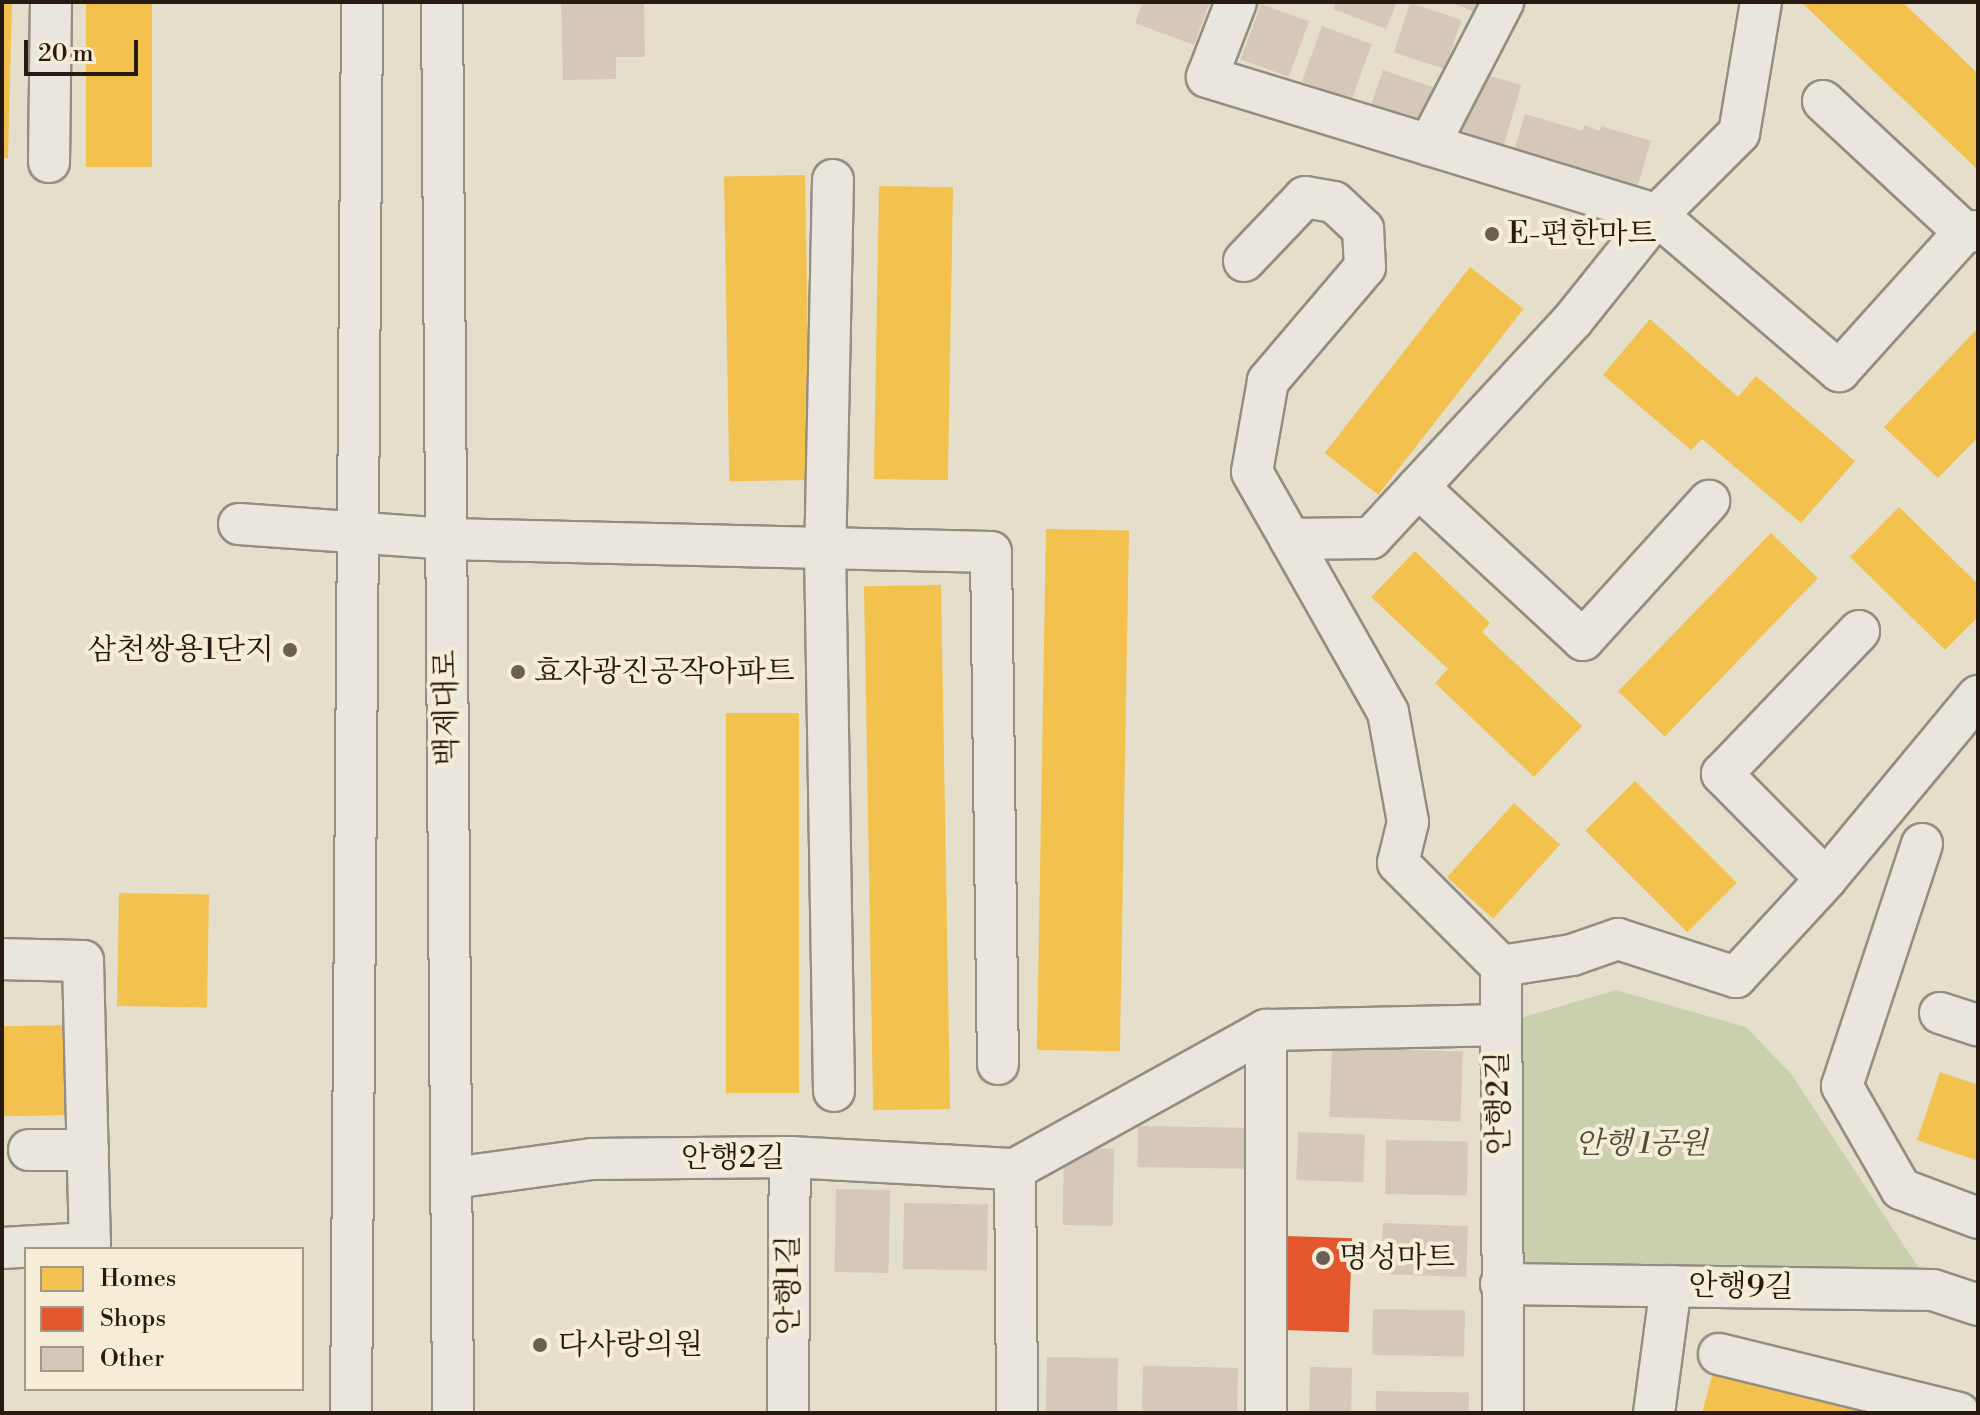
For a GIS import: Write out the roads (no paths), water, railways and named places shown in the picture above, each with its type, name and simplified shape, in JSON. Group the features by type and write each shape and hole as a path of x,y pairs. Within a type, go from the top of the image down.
{"street":[{"path":"49,162 51,2"},
{"path":"351,1413 362,2"},
{"name":"백제대로","path":"442,2 453,1413"},
{"path":"1236,2 1207,77 1657,215 1839,371 1971,232 1823,101"},
{"path":"1429,145 1503,2"},
{"path":"1290,539 1371,538 1573,320 1657,215 1739,133 1761,2"},
{"path":"833,180 825,548 834,1091"},
{"path":"1244,261 1305,197 1334,202 1363,229 1365,267 1268,381 1252,472 1388,712 1408,822 1398,863 1501,966 1497,1025"},
{"path":"1418,487 1583,640 1709,501"},
{"path":"239,524 446,539 991,552 998,1064"},
{"path":"1826,879 1722,774 1859,631"},
{"path":"1501,966 1572,955 1618,939 1736,977 1826,879 1978,696"},
{"path":"1922,844 1842,1086 1901,1189 1978,1218"},
{"path":"2,959 83,961 90,1243 2,1248"},
{"path":"1940,1013 1978,1025"},
{"name":"안행2길","path":"453,1178 592,1159 790,1157 1015,1169 1266,1030 1497,1025 1503,1413"},
{"path":"1266,1030 1266,1413"},
{"path":"29,1150 88,1150"},
{"name":"안행1길","path":"788,1413 790,1157"},
{"path":"1015,1169 1017,1413"},
{"name":"안행9길","path":"1501,1284 1933,1290 1978,1305"},
{"path":"1654,1413 1671,1286"},
{"path":"1719,1354 1959,1413"}],"place":[{"name":"E-편한마트","path":"1492,234"},
{"name":"삼천쌍용1단지","path":"290,650"},
{"name":"효자광진공작아파트","path":"518,672"},
{"name":"명성마트","path":"1323,1258"},
{"name":"다사랑의원","path":"540,1345"}],"park label":[{"name":"안행 1공원","path":"1641,1144"}]}
